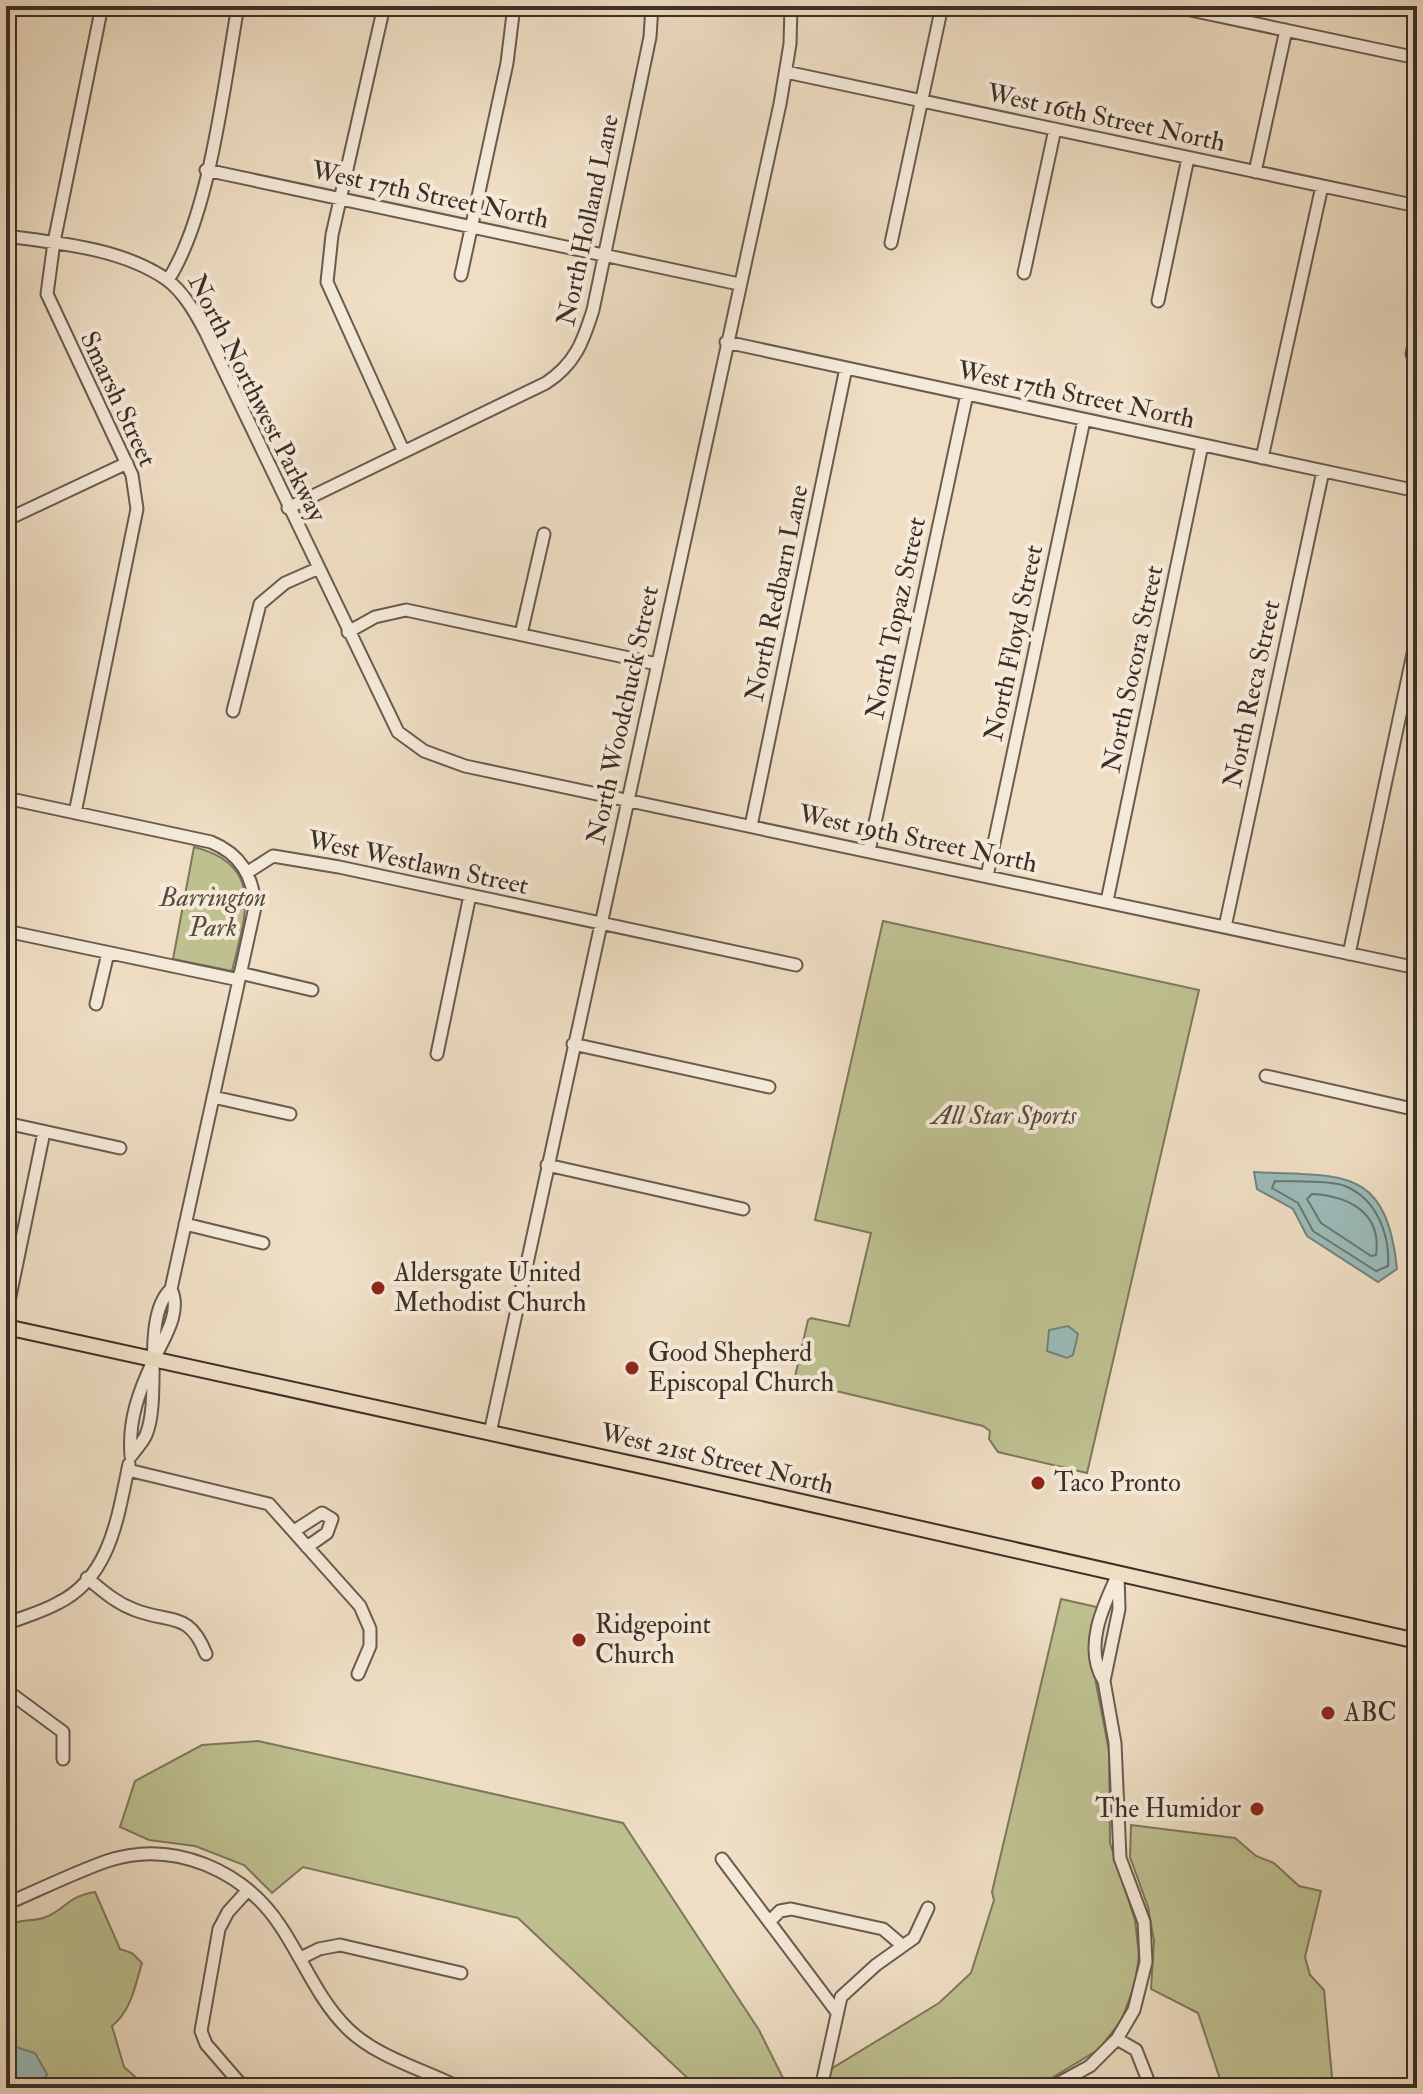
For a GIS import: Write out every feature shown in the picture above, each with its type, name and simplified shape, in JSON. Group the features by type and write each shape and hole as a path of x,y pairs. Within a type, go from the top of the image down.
{"main road":[{"name":"West 21st Street North","path":"6,1327 1417,1641"}],"street":[{"name":"Smarsh Street","path":"75,813 137,509 127,463 47,294 54,242 102,6"},
{"name":"North Northwest Parkway","path":"238,6 195,222 179,263 168,280 195,312 398,732 412,745"},
{"path":"384,6 339,198 327,282 403,450"},
{"path":"461,275 507,63 514,6"},
{"name":"North Holland Lane","path":"288,508 563,372 581,350 650,37 652,6"},
{"name":"North Woodchuck Street","path":"490,1433 786,72 791,6"},
{"path":"891,243 942,6"},
{"path":"1172,6 1417,58"},
{"path":"1255,172 1286,30"},
{"name":"West 16th Street North","path":"786,72 1417,206"},
{"path":"1024,273 1055,129"},
{"path":"1158,301 1188,158"},
{"name":"West 17th Street North","path":"206,170 739,284"},
{"path":"1262,458 1322,186"},
{"path":"6,236 54,242 124,260 168,280"},
{"path":"1412,354 1417,332"},
{"name":"West 17th Street North","path":"726,342 1417,491"},
{"name":"North Redbarn Lane","path":"751,826 846,368"},
{"name":"North Topaz Street","path":"869,851 967,394"},
{"name":"North Floyd Street","path":"987,876 1084,420"},
{"name":"North Socora Street","path":"1107,901 1202,445"},
{"path":"7,514 127,463"},
{"name":"North Reca Street","path":"1225,927 1323,471"},
{"path":"521,634 544,534"},
{"path":"233,711 260,604 285,583 319,568"},
{"path":"348,632 375,617 406,610 657,664"},
{"path":"1349,954 1417,635"},
{"name":"West 19th Street North","path":"412,745 439,759 465,766 1417,968"},
{"path":"6,798 211,842 229,851 248,872 255,907 171,1289 176,1300 171,1324 137,1395 129,1434 131,1456 111,1542 98,1566 58,1604 6,1624"},
{"name":"West Westlawn Street","path":"248,872 273,856 796,965"},
{"path":"437,1054 470,895"},
{"path":"6,931 312,990"},
{"path":"96,1004 108,953"},
{"path":"573,1044 769,1087"},
{"path":"1266,1076 1349,1092 1417,1110"},
{"path":"213,1097 290,1114"},
{"path":"6,1123 120,1148"},
{"path":"6,1316 44,1132"},
{"path":"547,1165 743,1209"},
{"path":"185,1224 263,1243"},
{"path":"128,1470 269,1504 360,1606 370,1629 370,1646 358,1674"},
{"path":"294,1531 322,1513 332,1519 327,1533 307,1547"},
{"path":"1050,2088 1090,2066 1117,2039 1134,2010 1142,1986 1146,1942 1144,1922 1120,1858 1115,1743 1104,1681 1096,1667 1096,1635 1104,1604 1118,1574"},
{"path":"1104,1681 1119,1609 1118,1574"},
{"path":"87,1578 117,1602 187,1624 197,1632 206,1654"},
{"path":"6,1690 63,1732 63,1759"},
{"path":"6,1904 107,1861 137,1856 184,1857 219,1870 266,1906 315,1984 351,2032 387,2055 460,2088"},
{"path":"722,1859 836,2011"},
{"path":"244,2088 206,2044 201,2031 219,1929 228,1912 248,1890"},
{"path":"821,2088 836,2011 846,1991 914,1938 928,1908"},
{"path":"769,1922 780,1911 791,1909 883,1929 903,1946"},
{"path":"301,1958 319,1949 340,1945 461,1973"},
{"path":"1117,2039 1136,2050 1151,2088"},
{"path":"423,2088 429,2074"}],"green space":[{"name":"Barrington Park","path":"194,847 217,855 232,866 241,880 245,912 232,971 173,959"},
{"name":"All Star Sports","path":"883,921 1199,990 1087,1473 998,1452 989,1439 990,1431 983,1426 794,1381 808,1320 811,1318 849,1326 871,1233 815,1220"},
{"path":"1061,1599 1097,1607 1090,1652 1109,1751 1110,1843 1135,1920 1139,1955 1135,1984 1121,2021 1098,2050 1035,2088 827,2088 831,2069 939,2003 971,1973 994,1900 992,1892"},
{"path":"258,1741 623,1823 759,2030 788,2088 698,2088 518,1918 303,1867 272,1893 244,1865 195,1846 149,1840 120,1827 135,1781 202,1745"},
{"path":"1131,1825 1235,1838 1256,1856 1274,1863 1299,1886 1321,1891 1305,1957 1310,1975 1324,1990 1333,2088 1223,2088 1198,2013 1151,1989 1154,1941 1148,1907 1130,1857"},
{"path":"95,1892 120,1949 132,1953 142,1963 128,2006 112,2026 124,2067 148,2088 6,2088 6,1926 43,1918 77,1897"}],"water":[{"path":"1254,1172 1335,1177 1354,1183 1370,1193 1382,1210 1391,1235 1397,1269 1378,1282 1307,1236 1293,1209 1257,1189"},
{"path":"1068,1326 1078,1334 1073,1355 1067,1358 1047,1351 1049,1330"},
{"path":"6,2044 35,2053 47,2074 42,2086 6,2088"}],"place":[{"name":"Aldersgate United Methodist Church","path":"378,1288"},
{"name":"Good Shepherd Episcopal Church","path":"632,1368"},
{"name":"Taco Pronto","path":"1038,1483"},
{"name":"Ridgepoint Church","path":"579,1640"},
{"name":"ABC","path":"1328,1713"},
{"name":"The Humidor","path":"1257,1809"}]}
